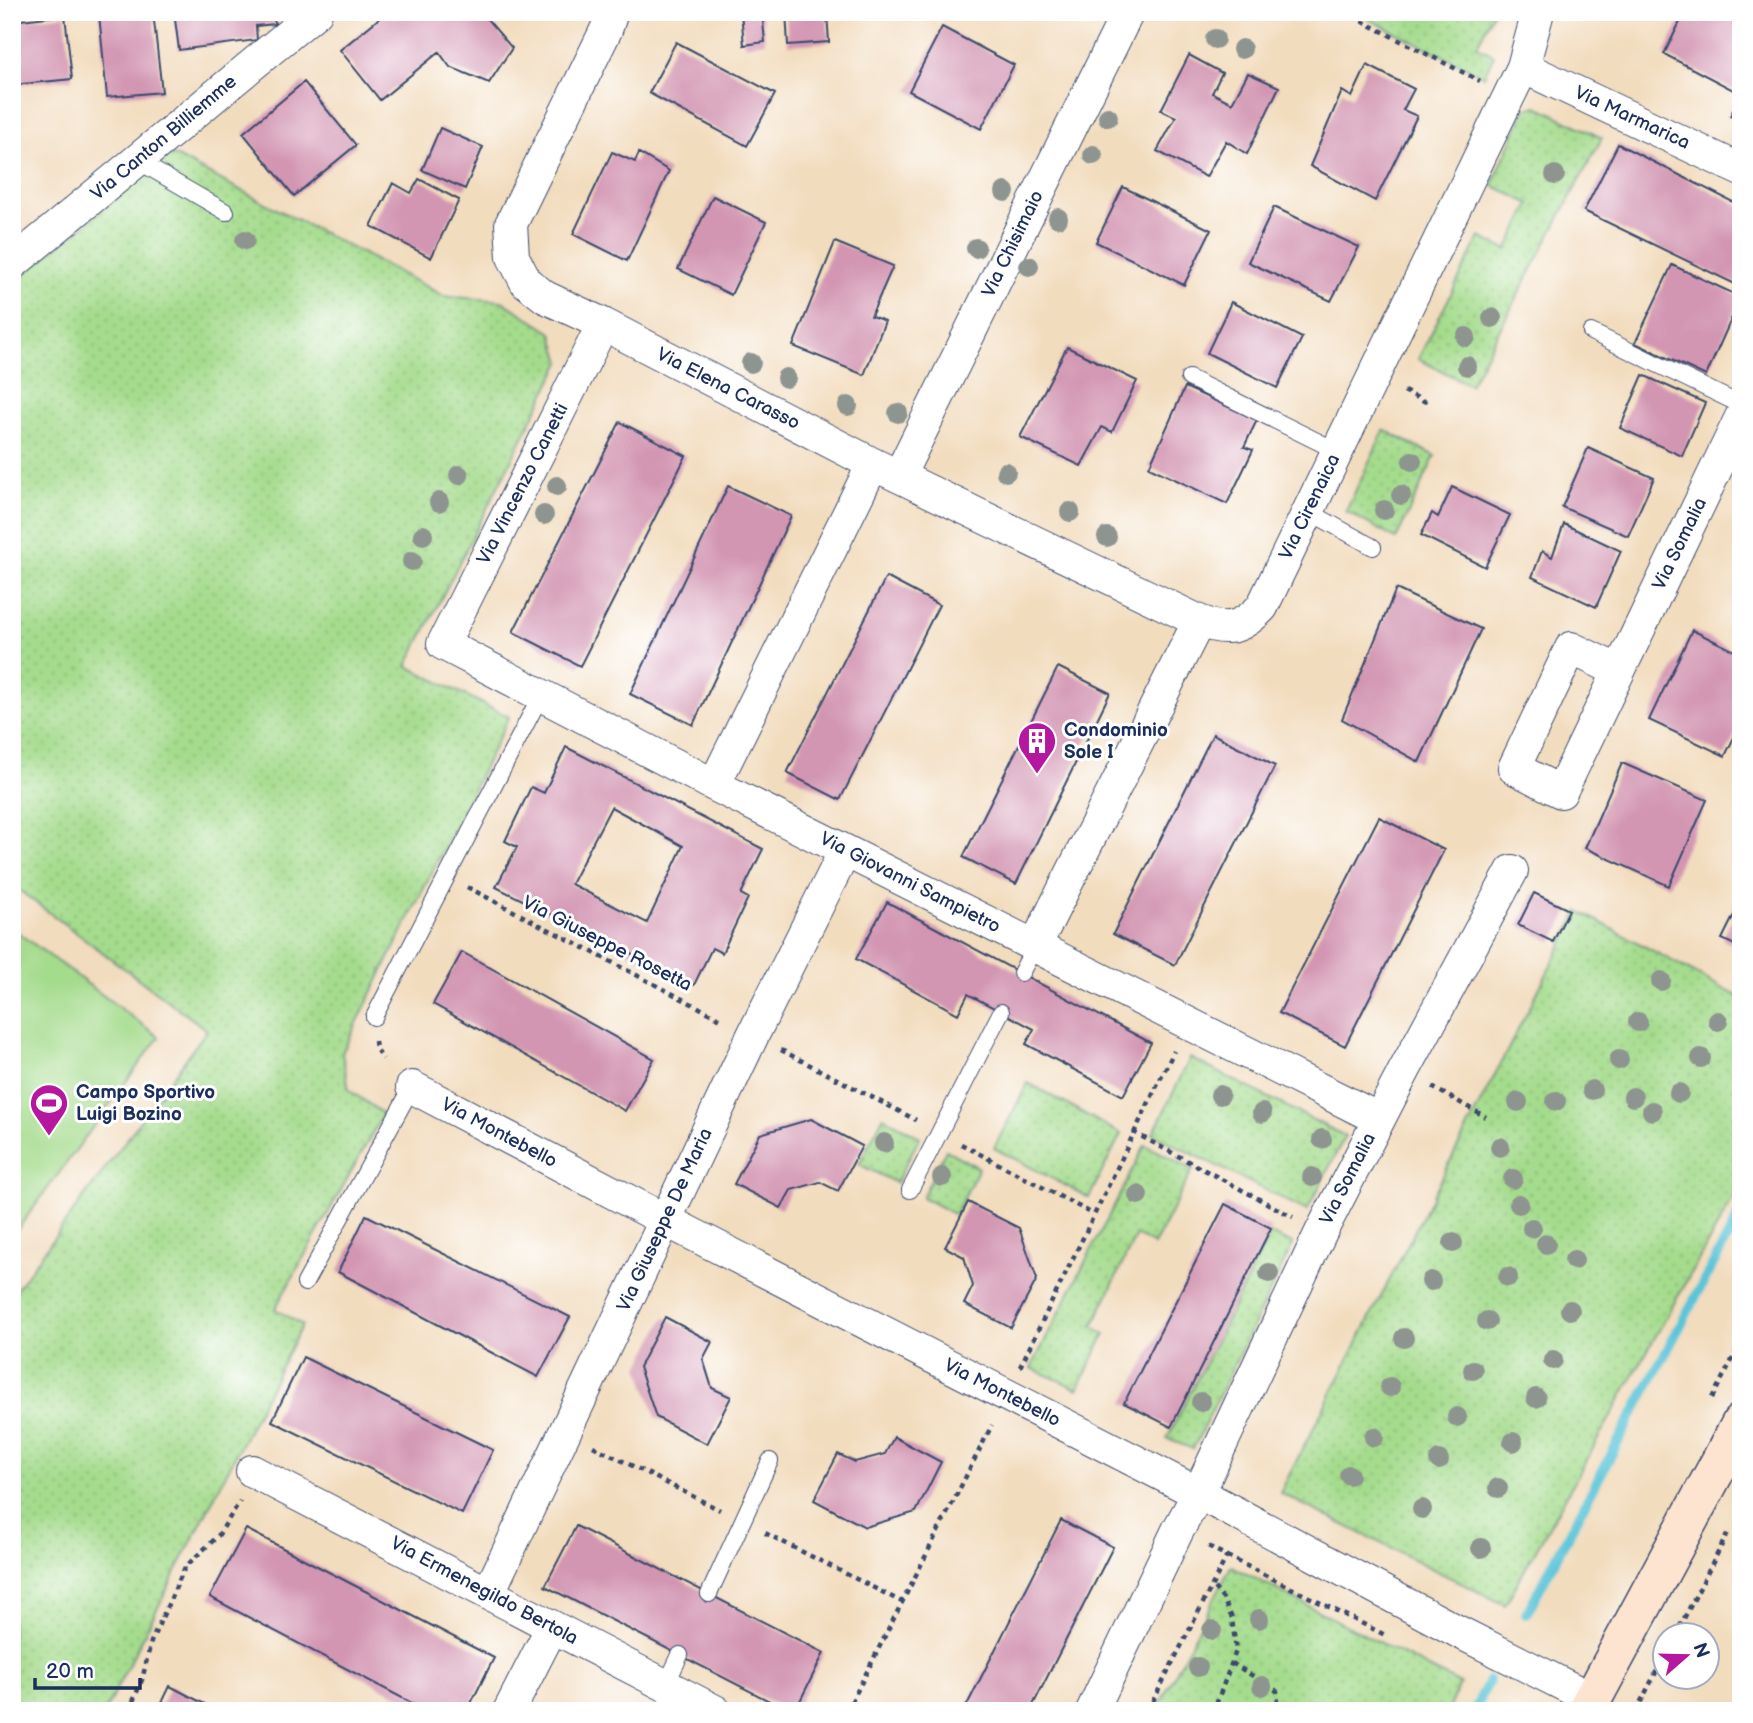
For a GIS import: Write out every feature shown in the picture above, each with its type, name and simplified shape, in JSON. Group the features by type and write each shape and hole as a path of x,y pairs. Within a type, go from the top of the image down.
{"main road":[{"path":"1589,1705 1741,1423"}],"street":[{"name":"Via Canton Billiemme","path":"12,264 316,12"},
{"name":"Via Elena Carasso","path":"612,12 606,30 511,224 513,257 526,282 545,297 603,324 886,470 1199,621"},
{"name":"Via Chisimaio","path":"714,785 886,470 1128,12"},
{"name":"Via Cirenaica","path":"1199,621 1215,628 1231,628 1249,621 1262,607 1523,67 1538,12"},
{"name":"Via Marmarica","path":"1523,67 1741,170"},
{"name":"Via Vincenzo Canetti","path":"443,644 603,324"},
{"name":"Via Somalia","path":"1619,671 1571,648 1514,768 1561,792 1619,671 1741,416"},
{"path":"1028,960 1199,621"},
{"name":"Via Giovanni Sampietro","path":"443,644 845,851 1028,960 1189,1022 1379,1119"},
{"name":"Via Giuseppe De Maria","path":"489,1592 753,1035 845,851"},
{"name":"Via Somalia","path":"1092,1711 1321,1231 1512,871"},
{"name":"Via Montebello","path":"412,1087 1198,1493 1457,1631 1589,1705"},
{"name":"Via Ermenegildo Bertola","path":"252,1471 715,1711"},
{"path":"509,1711 552,1627"}],"lane":[{"path":"138,161 226,212"},
{"path":"1591,332 1741,405"},
{"path":"1189,378 1337,451"},
{"path":"1308,511 1373,547"},
{"path":"374,1017 541,695"},
{"path":"910,1190 1001,1012"},
{"path":"306,1283 412,1087"},
{"path":"709,1594 770,1461"},
{"path":"666,1685 680,1655"}],"path":[{"path":"1344,12 1509,96"},
{"path":"1399,388 1428,403"},
{"name":"Via Giuseppe Rosetta","path":"448,877 753,1035"},
{"path":"847,1711 1007,1396 1133,1132 1189,1022"},
{"path":"1404,1071 1486,1117"},
{"path":"1133,1132 1321,1231"},
{"path":"129,1711 142,1680 151,1642 185,1567 218,1536 238,1505 252,1471"},
{"path":"1682,1622 1735,1519"},
{"path":"1178,1530 1387,1635"},
{"path":"1148,1711 1227,1556"},
{"path":"1209,1711 1217,1702 1236,1651 1232,1618 1223,1599 1212,1586"},
{"path":"1232,1663 1276,1691 1277,1711"},
{"path":"1636,1711 1652,1679"}],"green space":[{"path":"1369,12 1493,12 1477,46 1494,55 1484,76 1366,18"},
{"path":"1537,106 1602,138 1470,385 1418,359 1480,237 1507,250 1530,204 1492,185 1525,109"},
{"path":"171,154 444,296 502,301 552,333 561,362 407,666 509,717 342,1053 349,1090 383,1114 275,1309 302,1325 105,1711 12,1711 12,1295 207,1030 12,885 12,284"},
{"path":"1384,430 1435,456 1396,539 1346,511"},
{"path":"1579,911 1741,998 1741,1184 1505,1605 1280,1493"},
{"name":"Campo Sportivo Luigi Bozino","path":"12,928 159,1037 12,1237"},
{"path":"1190,1058 1345,1136 1307,1211 1153,1134"},
{"path":"1028,1083 1121,1134 1089,1198 994,1148"},
{"path":"883,1117 920,1137 896,1183 859,1164"},
{"path":"1145,1145 1193,1169 1154,1245 1136,1235 1093,1326 1105,1334 1078,1389 1031,1368"},
{"path":"946,1150 979,1168 955,1215 922,1197"},
{"path":"1270,1234 1293,1244 1193,1449 1167,1439"},
{"path":"1231,1566 1460,1684 1447,1711 1156,1711"}],"building":[{"path":"153,12 162,92 107,97 99,14"},
{"path":"174,12 273,12 275,24 256,26 257,40 179,50"},
{"path":"387,12 481,12 512,48 489,83 450,67 439,52 380,100 340,50"},
{"path":"741,12 762,12 765,42 744,45"},
{"path":"786,12 827,12 829,42 788,45"},
{"path":"1685,12 1715,12 1741,25 1741,79 1735,91 1664,54"},
{"path":"65,15 72,79 12,85 12,21"},
{"path":"942,27 1014,65 981,129 909,91"},
{"path":"676,42 775,94 747,146 649,93"},
{"path":"1189,55 1222,73 1212,93 1232,103 1248,73 1279,87 1247,154 1226,141 1206,177 1157,151 1176,117 1161,110"},
{"path":"1367,65 1414,89 1403,110 1417,116 1375,201 1310,166 1342,91 1352,97"},
{"path":"304,82 356,145 294,196 243,133"},
{"path":"1741,95 1741,121 1730,116"},
{"path":"440,128 483,147 465,189 422,170"},
{"path":"1618,144 1741,206 1741,287 1584,211"},
{"path":"612,152 635,162 639,153 669,171 627,261 573,234"},
{"path":"419,179 459,200 431,258 371,226 393,183 411,193"},
{"path":"1123,187 1211,230 1184,285 1096,242"},
{"path":"713,196 766,222 731,295 678,269"},
{"path":"1274,207 1359,247 1331,301 1248,262"},
{"path":"835,242 893,266 871,316 885,321 864,375 793,346"},
{"path":"1672,265 1741,297 1706,376 1635,343"},
{"path":"1231,302 1302,338 1277,388 1207,353"},
{"path":"1067,347 1137,381 1112,432 1102,427 1081,466 1020,437"},
{"path":"1643,375 1705,403 1682,456 1620,428"},
{"path":"1185,387 1257,420 1244,447 1253,450 1227,504 1149,467"},
{"path":"620,422 686,456 580,666 513,632"},
{"path":"1588,448 1654,478 1628,536 1562,507"},
{"path":"728,486 791,516 693,725 630,694"},
{"path":"1452,487 1510,515 1485,567 1421,535 1432,513 1438,517"},
{"path":"1564,524 1621,551 1596,607 1532,577 1542,551 1552,557"},
{"path":"886,577 939,605 840,800 787,773"},
{"path":"1396,589 1481,629 1419,762 1342,719"},
{"path":"1692,630 1741,654 1741,723 1725,756 1649,720"},
{"name":"Condominio Sole I","path":"1058,667 1110,693 1016,884 963,857"},
{"path":"1213,734 1275,766 1175,965 1113,934"},
{"path":"566,747 763,849 741,894 748,898 722,953 712,948 694,985 496,887 517,847 505,841 531,787 544,793","holes":["611,807 683,846 647,923 571,884"]},
{"path":"1622,763 1707,800 1669,886 1585,848"},
{"path":"1379,817 1444,850 1345,1046 1279,1013"},
{"path":"1534,893 1569,910 1553,942 1518,925"},
{"path":"1741,901 1741,948 1722,939"},
{"path":"887,902 1151,1043 1123,1096 1026,1044 1034,1029 968,994 958,1014 856,959"},
{"path":"462,952 654,1059 625,1111 433,1004"},
{"path":"811,1119 862,1146 838,1191 820,1182 791,1190 781,1208 734,1184 760,1134"},
{"path":"968,1202 1019,1228 1037,1279 1011,1328 964,1304 973,1286 964,1257 945,1247"},
{"path":"1225,1204 1271,1228 1171,1427 1124,1403"},
{"path":"366,1215 570,1317 538,1377 338,1272"},
{"path":"665,1317 712,1342 703,1359 712,1388 731,1397 707,1444 656,1417 639,1367"},
{"path":"303,1357 493,1450 462,1514 272,1421"},
{"path":"894,1437 941,1462 916,1512 865,1527 814,1500 838,1454 855,1462 885,1454"},
{"path":"1061,1520 1113,1547 1030,1711 968,1711 965,1709"},
{"path":"576,1526 824,1653 795,1711 789,1711 545,1586"},
{"path":"246,1529 494,1658 467,1711 427,1711 210,1597"},
{"path":"170,1686 218,1711 158,1711"}],"waterway":[{"path":"1526,1614 1741,1212"},
{"path":"1474,1711 1489,1681"}],"place":[{"name":"Condominio Sole I","path":"1037,775"},
{"name":"Campo Sportivo Luigi Bozino","path":"49,1137"}]}
